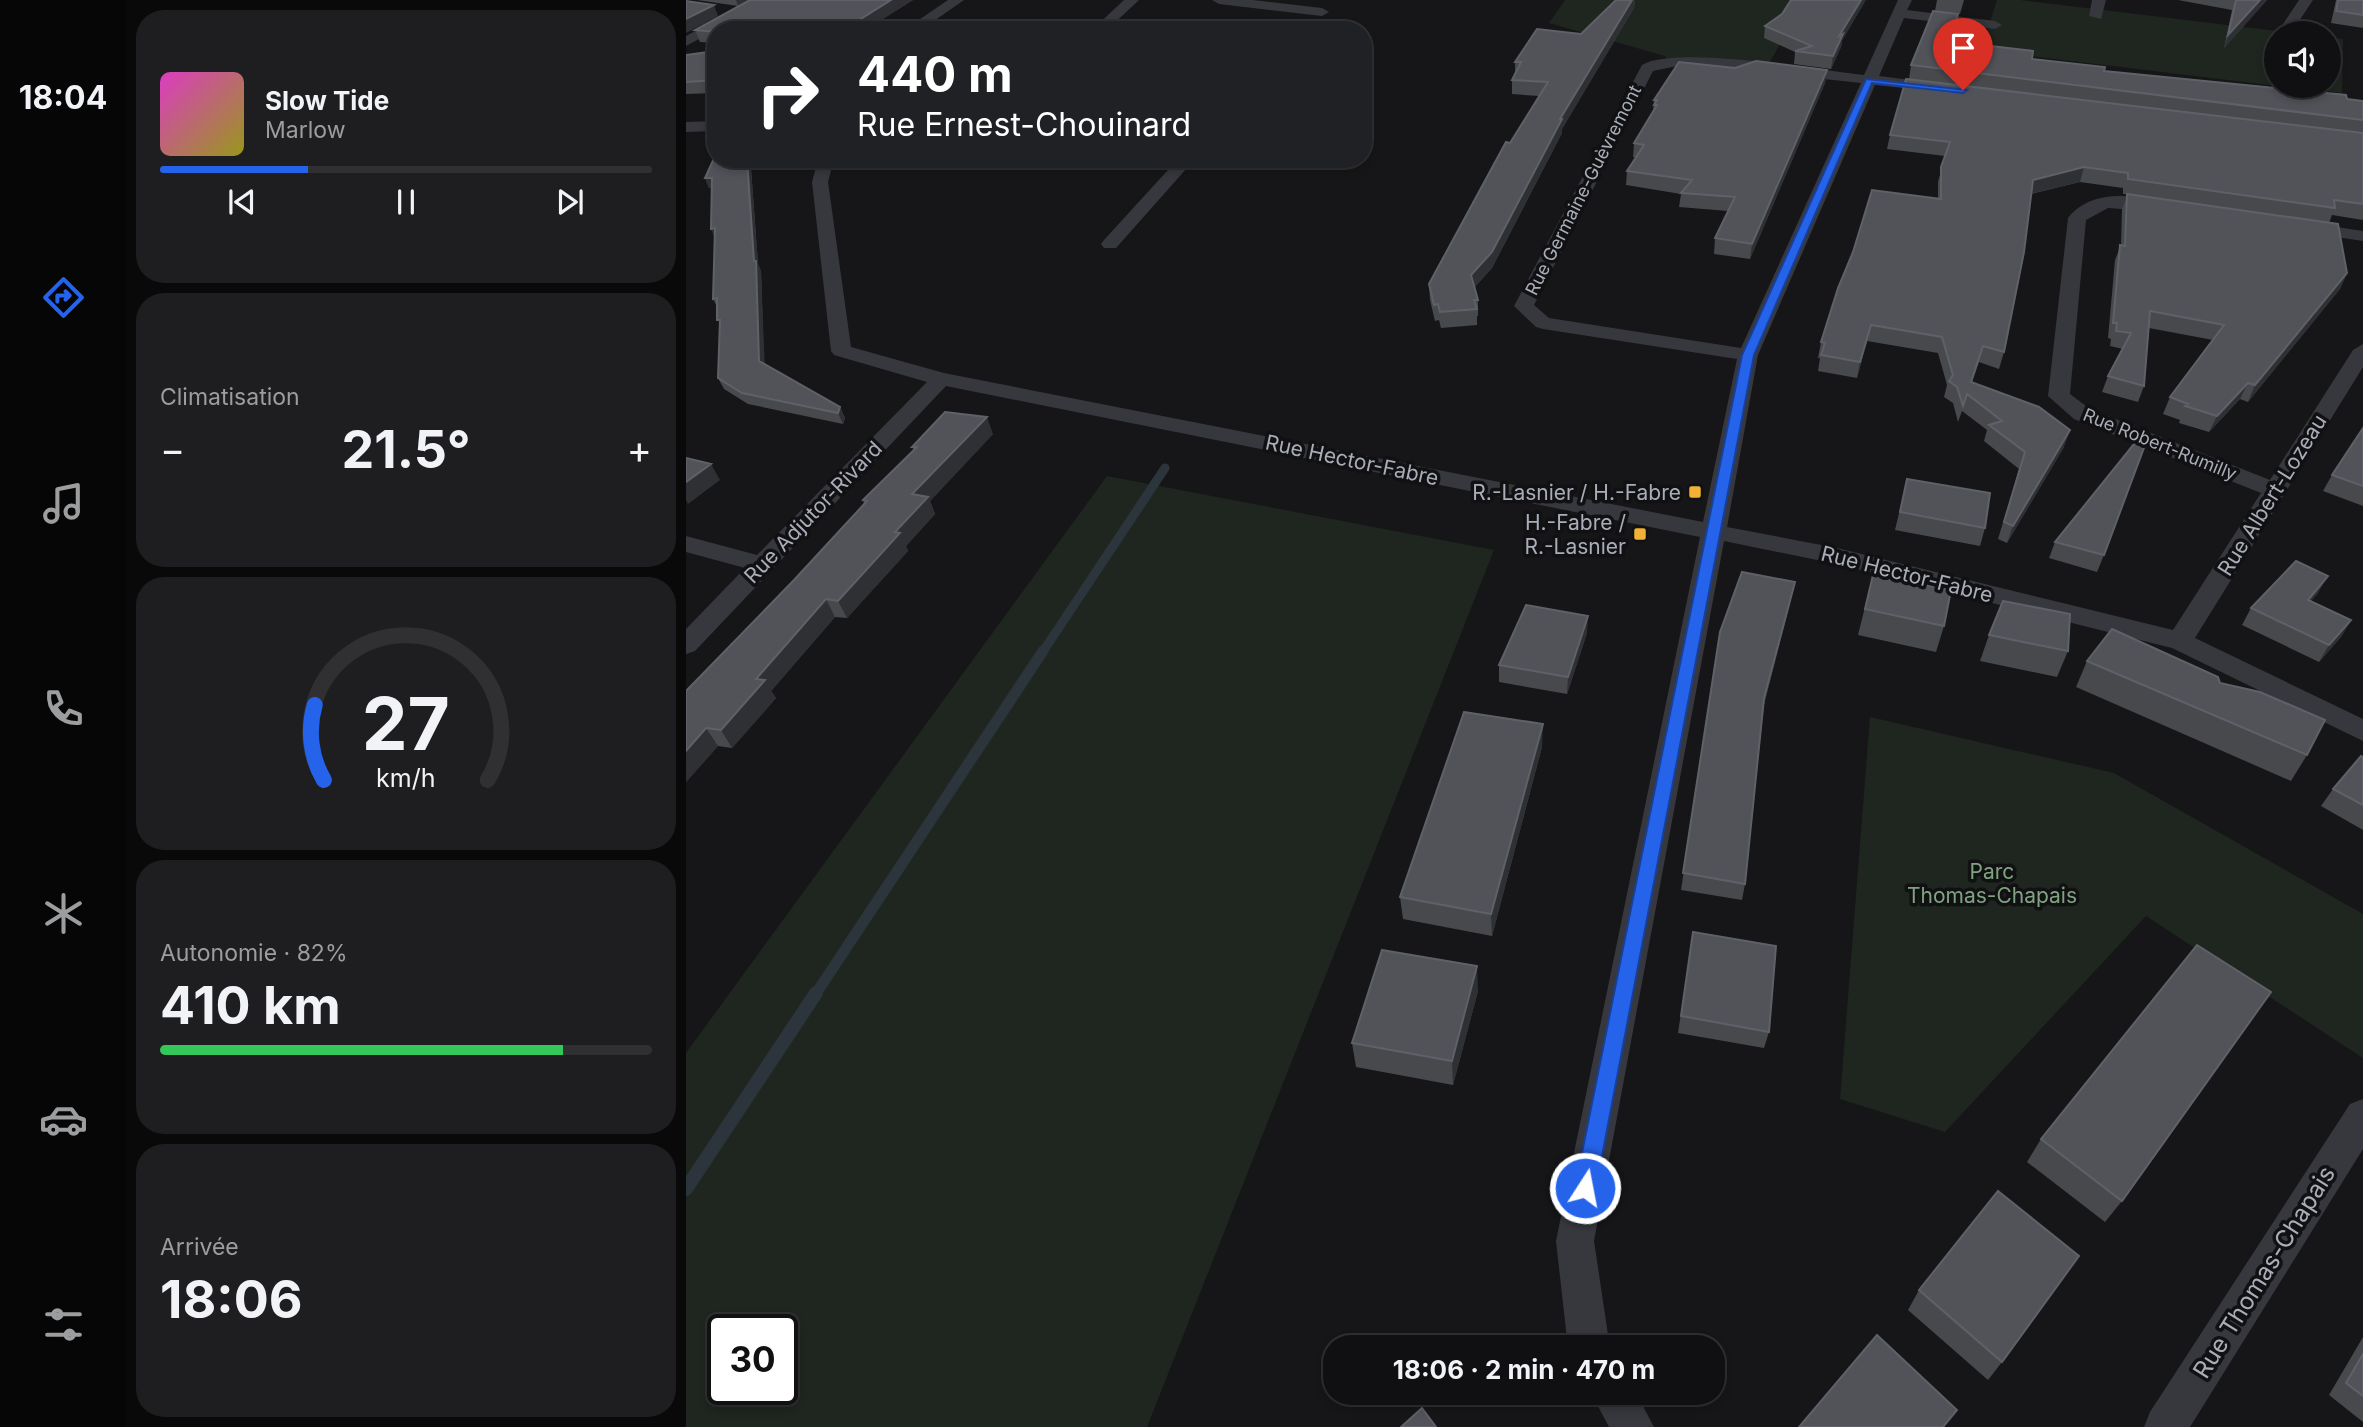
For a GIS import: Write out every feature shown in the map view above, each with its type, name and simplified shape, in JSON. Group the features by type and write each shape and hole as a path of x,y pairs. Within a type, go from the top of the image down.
{"street":[{"path":"727,21 765,0"},
{"path":"925,21 957,0"},
{"path":"1109,21 1132,0"},
{"path":"1219,0 1322,12"},
{"path":"1314,21 1331,0"},
{"path":"2096,16 2099,0"},
{"path":"2292,21 2306,0"},
{"path":"1584,1335 1575,1241 1748,355 1902,7 1995,25"},
{"path":"720,10 742,13"},
{"path":"686,42 707,31"},
{"name":"Rue Germaine-Guèvremont","path":"1748,355 1543,323 1524,306 1647,68 1654,64 1687,60 1869,80"},
{"path":"1869,80 1961,90"},
{"path":"686,127 707,126"},
{"name":"Rue Hector-Fabre","path":"824,168 820,182 841,351 941,379 1837,556 2180,641 2363,731"},
{"path":"1110,244 1179,168"},
{"name":"Rue Robert-Rumilly","path":"2178,209 2125,201 2091,205 2077,218 2059,396 2082,415 2275,490"},
{"path":"2284,225 2363,236"},
{"name":"Rue Albert-Lozeau","path":"2180,641 2363,349"},
{"name":"Rue Adjutor-Rivard","path":"686,645 941,379"},
{"path":"686,544 763,565"},
{"name":"Rue Thomas-Chapais","path":"2165,1427 2363,1116"},
{"path":"1619,1405 1633,1427"}],"green space":[{"path":"1565,0 1805,0 1766,69 1668,61 1665,56 1549,23"},
{"path":"1997,0 2020,0 2264,29 2264,84 1981,50"},
{"path":"2341,39 2343,39 2341,93"},
{"path":"1107,476 1494,550 1147,1427 686,1427 686,1053"},
{"name":"Parc Thomas-Chapais","path":"1870,717 2114,773 2363,914 2363,1058 2146,916 1945,1132 1840,1099"}],"building":[{"path":"750,0 891,0 857,21 712,21"},
{"path":"1616,0 1632,0 1560,119 1492,252 1471,275 1478,300 1474,300 1477,309 1440,312 1438,304 1434,305 1429,284 1506,142 1510,143 1548,82 1512,80 1521,62 1515,62 1537,29 1581,34"},
{"path":"1791,0 1861,0 1839,36 1843,34 1833,56 1795,51 1812,46 1765,26 1782,14"},
{"path":"2236,0 2260,0 2228,35"},
{"path":"2338,0 2363,0 2363,15 2336,11"},
{"path":"686,1 714,5 686,19"},
{"path":"1933,11 1958,14 1953,31 1988,37 1982,45 2033,51 2032,59 2105,67 2104,71 2264,87 2264,98 2341,98 2341,95 2346,95 2347,99 2363,101 2363,120 1911,65"},
{"path":"707,23 707,31 695,30"},
{"path":"707,52 707,81 686,82 686,55"},
{"path":"1756,61 1827,70 1752,244 1715,238 1735,197 1681,193 1692,180 1627,171 1644,145 1634,143 1657,105 1654,105 1657,100 1654,100 1679,62 1735,68"},
{"path":"1906,79 2363,133 2363,204 2334,200 2335,208 2128,179 2128,173 2084,167 2033,180 2024,252 2004,352 1983,346 1971,382 2039,407 2070,430 2013,526 2004,522 2025,452 1989,425 2002,421 1967,394 1963,406 1957,387 1949,381 1953,375 1942,337 1871,325 1860,362 1821,355 1825,343 1821,342 1872,190 1941,199 1941,167 1950,142 1890,135"},
{"path":"710,168 748,168 756,261 759,361 840,407 838,413 742,393 718,378 720,320 717,320 717,298 713,299 715,228 711,229 712,178 705,178"},
{"path":"2127,194 2338,224 2347,273 2255,385 2248,383 2217,416 2185,406 2188,404 2170,397 2224,325 2150,311 2144,386 2108,376 2131,333 2116,331 2117,323 2113,323 2120,245 2125,246"},
{"path":"945,412 987,417 912,494 928,497 895,532 900,533 838,601 826,599 756,679 765,680 721,730 706,728 686,751 686,691 794,580 867,501 863,500 917,447 912,447"},
{"path":"2363,428 2363,486 2332,475"},
{"path":"2142,434 2148,437 2104,555 2055,542"},
{"path":"686,458 711,464 686,482"},
{"path":"1907,479 1990,493 1985,528 1900,512"},
{"path":"2296,561 2328,576 2308,600 2351,620 2329,645 2251,608"},
{"path":"1742,572 1795,582 1764,698 1745,884 1683,873 1720,632"},
{"path":"1873,575 1951,590 1944,626 1865,609"},
{"path":"2003,601 2070,614 2068,651 1989,635"},
{"path":"1526,605 1588,616 1568,677 1499,665"},
{"path":"2112,629 2218,677 2220,683 2260,692 2325,720 2307,755 2087,661"},
{"path":"1464,712 1543,724 1491,914 1400,897"},
{"path":"2361,756 2363,757 2363,805 2333,789"},
{"path":"1693,932 1776,946 1769,1032 1681,1016"},
{"path":"2197,945 2271,992 2122,1201 2041,1139"},
{"path":"1382,950 1477,966 1452,1061 1352,1043"},
{"path":"1998,1191 2079,1256 2002,1362 1919,1290"},
{"path":"1877,1335 1957,1410 1943,1427 1799,1427"},
{"path":"2363,1354 2363,1396 2346,1383"},
{"path":"1422,1408 1436,1427 1401,1427"}],"waterway":[{"path":"1042,653 1165,468"},
{"path":"815,995 1043,651"},
{"path":"686,1189 816,993"}],"place":[{"name":"R.-Lasnier / H.-Fabre","path":"1695,492"},
{"name":"H.-Fabre / R.-Lasnier","path":"1640,534"}],"route":[{"path":"1585,1188 1748,355 1869,80 1963,90"}]}
